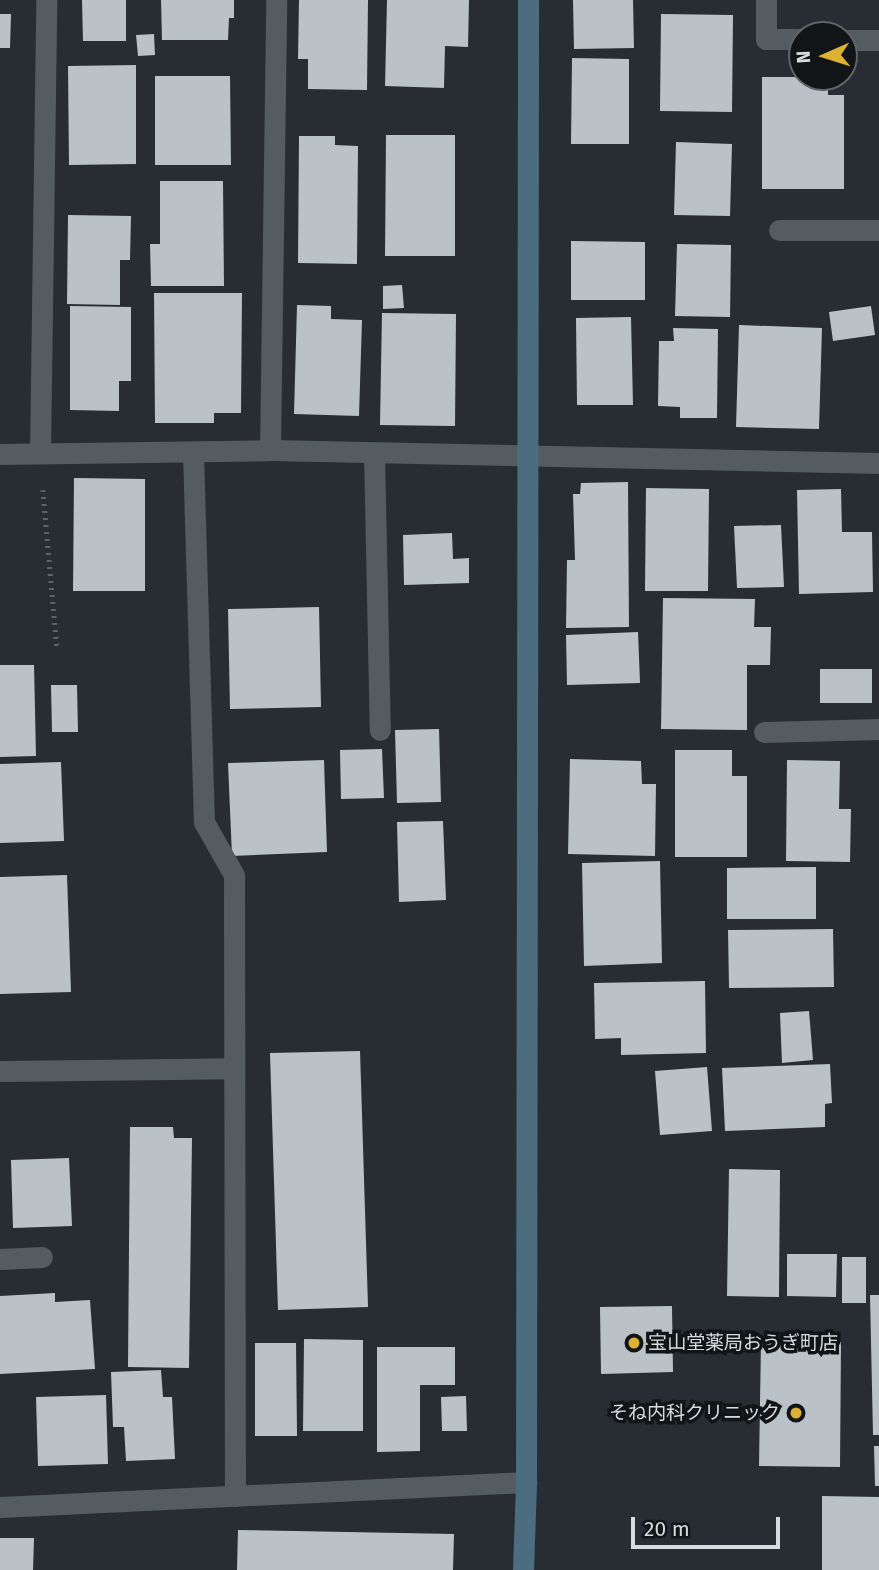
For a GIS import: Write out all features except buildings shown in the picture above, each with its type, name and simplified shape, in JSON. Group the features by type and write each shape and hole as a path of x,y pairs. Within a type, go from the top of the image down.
{"street":[{"path":"40,453 46,0"},
{"path":"270,450 276,0"},
{"path":"523,1570 526,1482 528,0"},
{"path":"766,0 766,39 788,39"},
{"path":"858,40 879,40"},
{"path":"779,230 879,230"},
{"path":"0,454 270,450 879,463"},
{"path":"193,453 204,822 234,875 235,1496"},
{"path":"374,453 380,730"},
{"path":"764,732 879,729"},
{"path":"0,1071 234,1068"},
{"path":"0,1259 42,1257"},
{"path":"0,1507 526,1482"}],"path":[{"path":"40,453 57,646"}],"place":[{"name":"宝山堂薬局おうぎ町店","path":"634,1343"},
{"name":"そね内科クリニック","path":"796,1413"}]}
